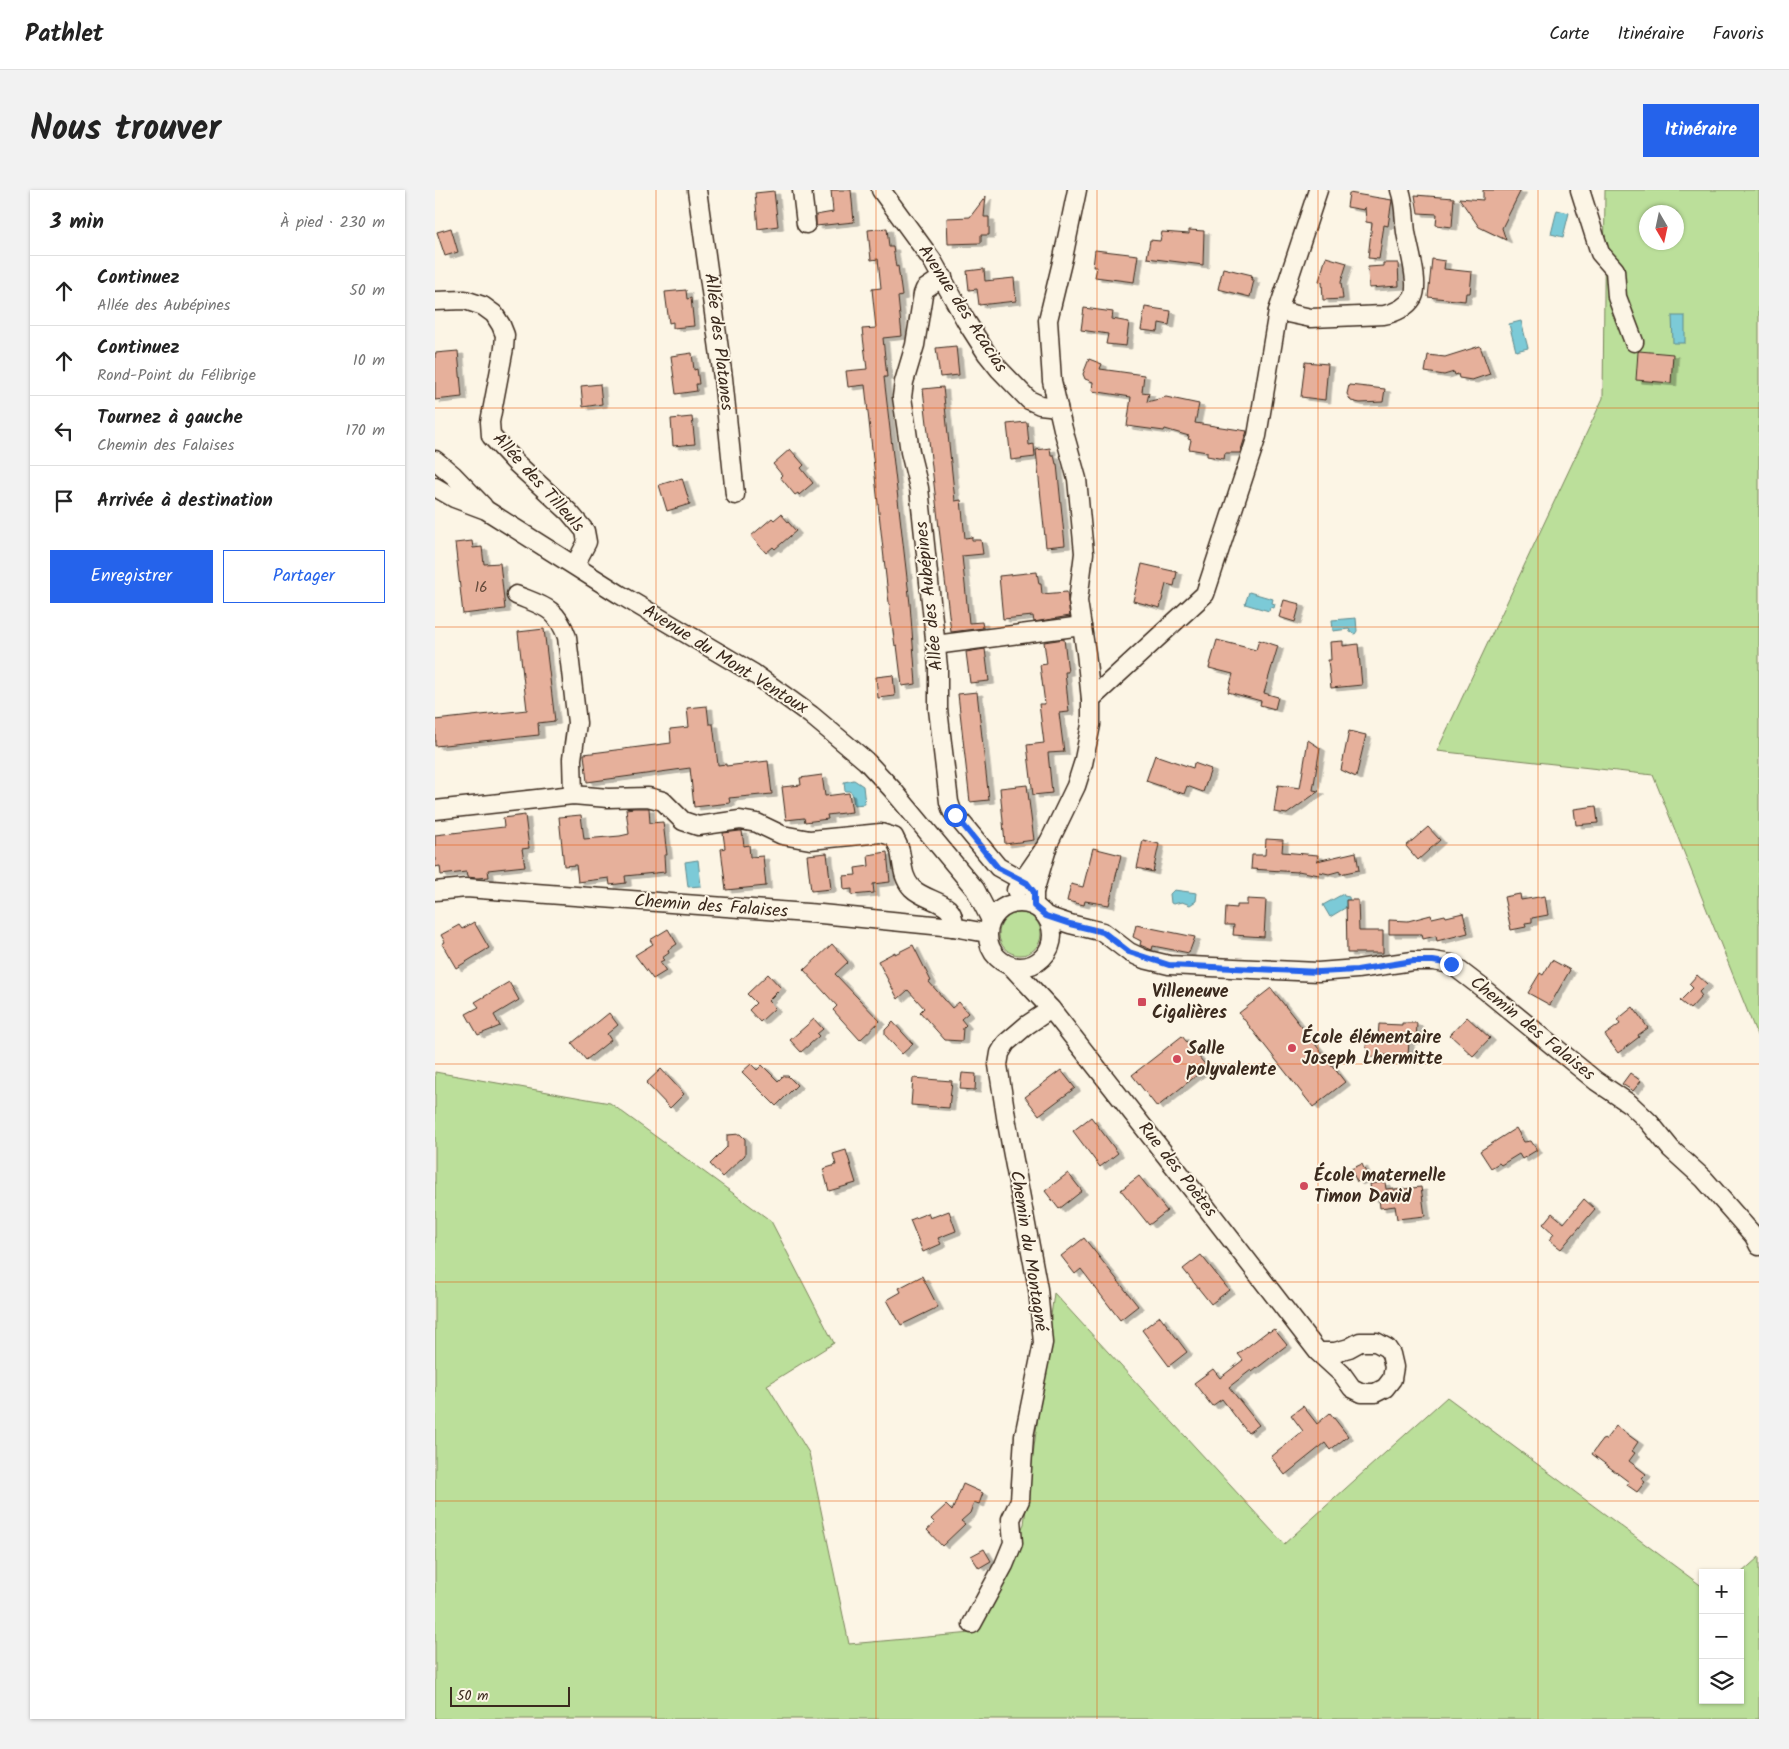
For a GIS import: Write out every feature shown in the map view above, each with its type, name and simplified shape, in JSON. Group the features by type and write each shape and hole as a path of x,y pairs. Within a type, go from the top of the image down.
{"street":[{"name":"Allée des Platanes","path":"697,190 723,378 735,495"},
{"path":"802,190 806,224"},
{"name":"Avenue des Acacias","path":"881,190 917,237 943,277 966,321 987,354 1009,381 1029,400 1040,405 1058,407"},
{"path":"1034,898 997,916 991,951 997,958 1012,967 1030,966 1048,951 1053,935 1051,925 1034,898 1049,842 1076,786 1083,764 1091,725 1091,699 1078,601 1083,553 1077,479 1052,381 1048,320 1077,190"},
{"path":"1091,699 1205,594 1257,436 1278,311 1319,190"},
{"path":"1278,311 1311,318 1384,315 1395,313 1404,306 1413,296 1415,284 1406,230 1404,203 1399,190"},
{"path":"1580,190 1600,253 1615,270 1617,297 1634,342"},
{"name":"Allée des Aubépines","path":"943,277 925,289 923,294 915,345 904,382 902,397 910,452 919,488 938,667 939,709 950,807 998,868 1034,898"},
{"name":"Allée des Tilleuls","path":"435,301 465,300 483,306 494,314 501,325 505,335 504,348 490,422 491,436 516,463 569,512 585,531 587,542 575,565"},
{"name":"Avenue du Mont Ventoux","path":"435,460 453,475 486,510"},
{"name":"Avenue du Mont Ventoux","path":"435,487 454,498 486,510 619,594 753,674 811,714 866,760 997,916"},
{"path":"515,596 547,607 562,624 567,637 577,724 571,759 573,795"},
{"path":"935,645 1082,626"},
{"path":"435,810 573,795 608,798 648,797 663,801 683,821 699,826 740,820 757,823 782,835 810,840 881,833 894,837 900,849 904,876 912,888 927,898 944,905 953,914 955,919 953,927"},
{"name":"Chemin des Falaises","path":"435,890 466,888 821,914 953,927 997,916 1021,902 1034,898 1070,924 1103,932 1129,952 1169,965 1319,972 1357,970 1413,961 1433,961 1451,964 1596,1081 1630,1104 1649,1122 1671,1149 1703,1179 1754,1236 1759,1246"},
{"path":"1053,935 1070,924"},
{"name":"Rue des Poètes","path":"1030,966 1035,990"},
{"name":"Rue des Poètes","path":"1012,967 1051,1009 1318,1352"},
{"name":"Chemin du Montagné","path":"972,1624 1004,1565 1013,1542 1011,1519 1020,1500 1024,1436 1043,1343 1038,1289 1007,1123 999,1065 1000,1053 1006,1044 1027,1025 1051,1009"}],"green space":[{"path":"1605,190 1759,190 1759,1040 1653,775 1437,751 1603,398"},
{"path":"1020,913 1035,919 1041,934 1035,949 1020,955 1005,949 999,934 1005,919"},
{"path":"435,1072 610,1103 771,1221 834,1343 767,1385 809,1453 849,1644 972,1633 1024,1524 1054,1293 1284,1544 1447,1397 1699,1584 1699,1704 1744,1704 1744,1570 1759,1557 1759,1719 435,1719"}],"water":[{"path":"1557,210 1569,213 1563,237 1551,234"},
{"path":"1672,316 1685,316 1685,343 1673,343"},
{"path":"1521,321 1528,348 1516,351 1509,324"},
{"path":"1249,592 1273,599 1274,608 1270,607 1269,611 1245,604"},
{"path":"1356,618 1357,631 1355,634 1350,632 1349,629 1333,631 1332,620"},
{"path":"854,780 863,786 865,804 854,805 852,793 845,791 844,782"},
{"path":"698,860 701,886 688,887 685,862"},
{"path":"1174,890 1197,893 1196,901 1190,905 1182,902 1171,903 1170,894"},
{"path":"1343,894 1349,897 1350,905 1330,917 1323,905"}],"building":[{"path":"831,190 851,190 854,222 816,226 816,215 833,212"},
{"path":"1483,190 1521,190 1502,228 1506,240 1479,227 1459,198 1483,200"},
{"path":"774,191 778,226 758,229 755,193"},
{"path":"1349,193 1392,200 1388,226 1384,225 1379,259 1368,258 1372,223 1366,222 1365,207 1364,210 1347,207"},
{"path":"1415,195 1454,198 1452,227 1436,225 1437,214 1418,213"},
{"path":"986,196 984,217 989,217 989,235 981,235 981,243 948,244 947,218 970,217"},
{"path":"451,228 458,252 445,256 437,232"},
{"path":"887,228 889,247 893,247 896,267 898,266 902,296 898,297 902,336 883,338 887,377 884,377 910,604 916,684 902,686 888,595 865,385 848,387 846,371 867,369 862,329 876,328 872,289 881,288 878,259 871,260 868,230"},
{"path":"1189,230 1204,231 1203,265 1147,258 1150,240 1160,241 1162,232 1189,234"},
{"path":"1095,250 1138,255 1134,282 1095,277 1097,267 1093,267"},
{"path":"1326,257 1347,263 1341,282 1343,299 1323,300 1322,282 1319,281"},
{"path":"1432,259 1445,261 1444,269 1472,272 1470,293 1466,293 1465,301 1428,297"},
{"path":"1383,263 1398,263 1399,286 1369,288 1368,267 1383,266"},
{"path":"1223,268 1252,275 1251,280 1254,280 1250,297 1218,289"},
{"path":"984,269 985,281 1014,278 1016,301 979,305 977,289 969,290 967,271"},
{"path":"686,290 687,299 691,298 694,326 673,328 673,322 669,323 665,292"},
{"path":"1145,307 1171,311 1169,325 1159,323 1158,332 1141,330"},
{"path":"1084,308 1113,312 1112,319 1129,322 1126,346 1106,344 1108,334 1081,330"},
{"path":"956,346 959,375 940,377 936,348"},
{"path":"1480,346 1490,374 1472,380 1459,378 1458,374 1455,375 1454,372 1444,375 1425,372 1428,355 1445,357"},
{"path":"458,351 462,397 435,400 435,353"},
{"path":"1639,351 1673,354 1671,383 1636,380"},
{"path":"692,353 694,370 697,369 699,384 696,384 697,391 676,394 671,356"},
{"path":"1089,359 1102,364 1100,369 1144,375 1142,392 1149,393 1147,402 1166,397 1199,404 1195,423 1247,431 1240,453 1225,453 1224,459 1207,456 1207,452 1189,449 1191,440 1188,439 1189,436 1165,429 1164,431 1127,426 1131,397 1092,391 1093,382 1085,379 1083,374"},
{"path":"1305,362 1328,364 1325,400 1301,397"},
{"path":"600,384 602,404 583,407 581,386"},
{"path":"1349,385 1385,389 1383,402 1360,403 1351,401 1347,394"},
{"path":"943,387 955,501 961,500 965,538 972,537 972,540 981,540 983,554 962,556 969,623 982,622 983,628 951,632 923,389"},
{"path":"692,417 695,444 673,446 671,419"},
{"path":"1027,422 1029,445 1034,444 1035,457 1011,460 1007,424"},
{"path":"1050,448 1051,455 1054,455 1057,464 1065,545 1046,547 1036,450"},
{"path":"790,449 804,465 801,468 813,483 799,495 798,493 795,495 780,477 782,475 773,464"},
{"path":"682,478 690,504 667,511 659,485"},
{"path":"781,514 796,531 775,549 773,547 766,553 751,536 772,518 774,520"},
{"path":"472,541 473,548 482,547 484,564 500,563 505,609 463,614 455,543"},
{"path":"1142,564 1177,572 1174,586 1166,584 1160,608 1133,601"},
{"path":"1037,572 1042,594 1067,592 1070,616 1034,622 1033,616 1003,619 999,576"},
{"path":"1284,600 1300,604 1295,622 1279,617"},
{"path":"544,629 555,721 538,723 539,735 435,746 435,720 527,710 518,632"},
{"path":"1064,639 1068,672 1065,672 1069,712 1059,713 1064,752 1048,753 1052,793 1033,795 1027,745 1044,743 1039,704 1045,704 1040,665 1047,664 1044,642"},
{"path":"1217,640 1256,650 1259,640 1278,646 1264,693 1278,697 1275,709 1260,705 1261,701 1228,692 1233,674 1209,668"},
{"path":"1343,641 1343,646 1358,644 1362,685 1331,688 1328,660 1331,660 1330,642"},
{"path":"985,649 989,681 970,683 966,652"},
{"path":"893,675 895,696 878,698 876,677"},
{"path":"977,692 989,800 970,802 958,694"},
{"path":"707,706 709,724 713,724 718,765 726,764 726,766 768,761 772,794 729,798 730,803 694,807 690,768 587,782 584,754 671,743 670,729 689,727 687,708"},
{"path":"1349,731 1366,735 1356,777 1341,770"},
{"path":"1308,740 1320,748 1313,790 1319,791 1287,814 1274,812 1278,785 1300,788"},
{"path":"1155,755 1193,768 1194,763 1211,769 1203,792 1187,786 1184,794 1146,781"},
{"path":"822,775 825,796 849,793 852,812 827,815 828,819 805,822 804,818 786,820 782,787 801,785 800,778"},
{"path":"1027,785 1034,840 1005,844 1000,788"},
{"path":"1596,806 1598,823 1576,825 1574,809"},
{"path":"649,808 650,823 663,822 667,855 664,855 665,872 625,876 626,883 610,885 609,878 578,882 576,865 564,866 559,817 581,815 584,839 620,836 629,834 626,809"},
{"path":"525,815 529,848 522,849 525,866 488,870 489,877 477,878 467,877 466,872 441,875 440,866 435,867 435,835 504,827 503,818"},
{"path":"1428,827 1440,840 1418,860 1406,846"},
{"path":"742,831 744,846 749,845 750,857 763,856 766,886 726,890 721,849 725,848 723,833"},
{"path":"1266,839 1283,840 1282,852 1318,855 1317,861 1356,852 1359,870 1340,874 1340,871 1329,874 1320,872 1319,875 1298,871 1251,869 1252,855 1265,855"},
{"path":"1143,840 1159,844 1153,872 1137,868"},
{"path":"1093,848 1121,855 1109,905 1085,901 1084,905 1067,901 1071,884 1083,887"},
{"path":"887,852 890,882 873,884 874,893 852,895 852,889 844,890 843,876 856,875 855,868 869,866 868,855"},
{"path":"827,853 831,889 811,891 807,855"},
{"path":"1520,894 1521,900 1545,896 1548,915 1532,918 1532,922 1525,923 1526,927 1511,930 1504,897"},
{"path":"1247,899 1266,900 1264,937 1233,935 1234,925 1225,925 1226,907 1237,908 1237,905 1247,905"},
{"path":"1346,900 1358,900 1359,931 1383,931 1383,953 1347,953"},
{"path":"1463,913 1468,933 1437,941 1436,936 1423,939 1422,934 1389,934 1389,920 1408,921 1431,915 1432,918"},
{"path":"474,922 489,948 456,968 442,944 445,942 441,935 459,925 462,929"},
{"path":"1136,925 1195,937 1189,953 1153,946 1152,950 1140,945 1141,941 1133,937"},
{"path":"668,929 677,944 668,950 669,953 660,962 666,971 653,979 635,955 653,944 650,940"},
{"path":"832,944 848,962 835,974 880,1021 860,1040 833,1010 837,1006 804,970"},
{"path":"913,945 931,981 929,982 952,1008 959,1002 968,1013 961,1019 966,1025 963,1028 962,1041 945,1040 920,1012 924,1008 908,990 898,999 878,961"},
{"path":"1552,960 1570,970 1550,1005 1528,993 1540,973 1543,975"},
{"path":"768,974 781,988 768,1001 775,1008 760,1022 749,1010 756,1003 747,994"},
{"path":"1697,975 1707,984 1699,992 1702,996 1690,1009 1680,1001 1693,988 1689,984"},
{"path":"509,982 519,1000 494,1015 500,1026 478,1035 466,1014 479,1007 475,1002"},
{"name":"École élémentaire Joseph Lhermitte","path":"1271,988 1345,1082 1313,1107 1239,1013"},
{"path":"1633,1007 1648,1028 1618,1053 1605,1035 1620,1024 1617,1020"},
{"path":"609,1013 618,1025 607,1034 611,1040 586,1060 572,1043"},
{"path":"1467,1017 1490,1038 1473,1056 1450,1035"},
{"path":"814,1019 823,1029 817,1034 819,1036 801,1052 790,1040"},
{"path":"893,1022 913,1044 902,1054 885,1035 885,1030"},
{"path":"1402,1023 1417,1023 1416,1041 1409,1041 1408,1056 1380,1055 1380,1057 1370,1057 1366,1047 1367,1038 1378,1039 1379,1024 1402,1025"},
{"path":"1182,1036 1207,1067 1157,1107 1132,1075"},
{"path":"751,1064 757,1070 762,1065 778,1081 783,1076 788,1076 797,1085 776,1106 742,1072"},
{"path":"661,1069 684,1094 670,1108 646,1083"},
{"path":"1061,1070 1075,1088 1039,1115 1025,1097"},
{"path":"962,1073 976,1074 975,1090 960,1089"},
{"path":"1630,1073 1641,1081 1633,1091 1622,1084"},
{"path":"913,1078 952,1081 949,1108 911,1105"},
{"path":"1091,1117 1118,1153 1100,1167 1073,1131"},
{"path":"1516,1128 1524,1142 1531,1141 1537,1150 1522,1159 1519,1154 1501,1165 1499,1163 1491,1168 1480,1151"},
{"path":"740,1134 745,1139 745,1155 722,1177 710,1164 727,1147 727,1135"},
{"path":"846,1150 856,1183 829,1191 823,1169 836,1165 833,1154"},
{"path":"1362,1164 1368,1177 1357,1182 1351,1169"},
{"path":"1068,1173 1082,1191 1059,1209 1045,1191"},
{"path":"1139,1176 1167,1211 1149,1225 1121,1190"},
{"path":"1385,1182 1386,1189 1421,1187 1425,1216 1397,1219 1395,1206 1380,1208 1379,1198 1372,1199 1370,1184"},
{"path":"1584,1199 1595,1209 1561,1249 1549,1240 1554,1234 1543,1224 1552,1213 1564,1223"},
{"path":"949,1211 956,1231 938,1238 941,1244 923,1252 910,1220 928,1213 930,1218"},
{"path":"1084,1238 1138,1306 1120,1320 1081,1269 1075,1274 1061,1256"},
{"path":"1201,1255 1229,1290 1211,1304 1183,1269"},
{"path":"922,1276 938,1307 901,1325 887,1300 901,1292 899,1288"},
{"path":"1160,1316 1187,1352 1169,1366 1142,1330"},
{"path":"1274,1329 1287,1345 1229,1387 1259,1425 1248,1433 1222,1399 1212,1406 1194,1383 1213,1369 1220,1378 1243,1360 1238,1354 1268,1331"},
{"path":"1303,1406 1317,1424 1330,1413 1348,1436 1330,1450 1325,1443 1285,1475 1271,1457 1303,1431 1291,1415"},
{"path":"1616,1426 1638,1442 1632,1451 1635,1453 1629,1461 1646,1474 1641,1479 1645,1482 1637,1492 1627,1485 1629,1482 1592,1454 1602,1440 1606,1439"},
{"path":"963,1484 983,1493 979,1504 974,1502 970,1513 961,1521 965,1524 942,1546 927,1530 935,1523 931,1519 946,1505 952,1511"},
{"path":"984,1549 991,1561 979,1568 971,1556"}],"place":[{"name":"Villeneuve Cigalières","path":"1142,1002"},
{"name":"École élémentaire Joseph Lhermitte","path":"1292,1048"},
{"name":"Salle polyvalente","path":"1177,1059"},
{"name":"École maternelle Timon David","path":"1304,1186"}],"route":[{"path":"955,815 979,842 998,868 1027,883 1034,892 1034,906 1046,916 1103,932 1129,952 1144,958 1169,965 1319,972 1357,970 1413,961 1433,961 1451,964"}]}
